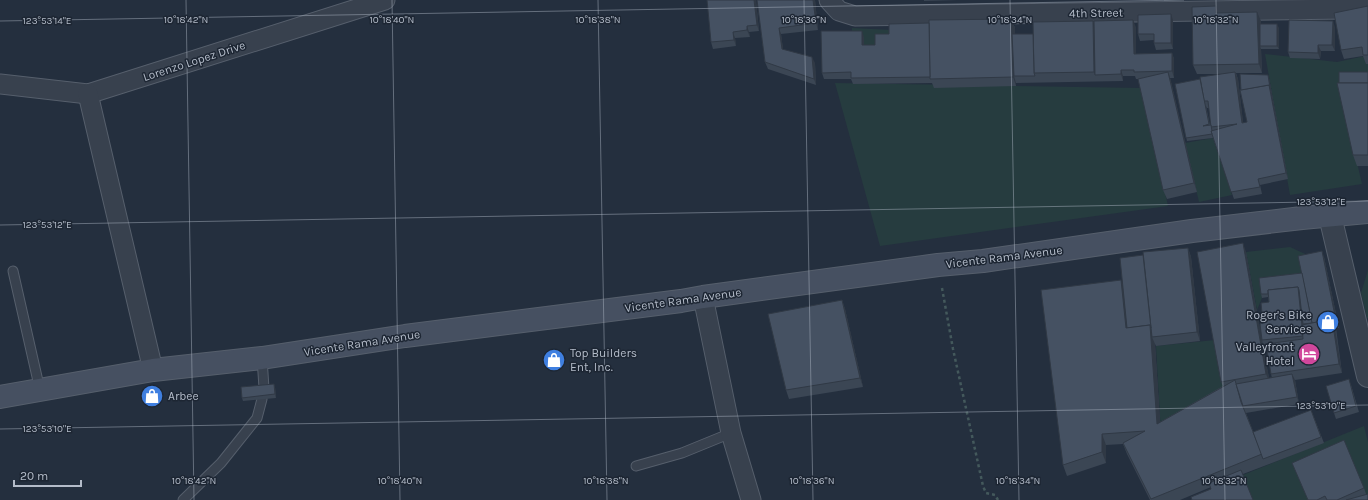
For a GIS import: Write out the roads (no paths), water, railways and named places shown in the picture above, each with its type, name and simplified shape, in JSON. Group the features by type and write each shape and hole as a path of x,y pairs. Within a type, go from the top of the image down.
{"main road":[{"name":"Vicente Rama Avenue","path":"0,397 154,370 262,358 405,336 681,301 938,265 983,261 1200,230 1368,212"}],"street":[{"name":"Lorenzo Lopez Drive","path":"0,84 88,94 385,0"},
{"name":"4th Street","path":"828,0 838,11 855,16 1348,9 1364,4 1367,0"},
{"path":"88,94 154,370"},
{"path":"1330,216 1368,376"},
{"path":"703,297 731,433 751,500"}],"lane":[{"path":"13,271 40,390"},
{"path":"262,358 264,388"},
{"path":"183,500 221,463 257,418 262,399"},
{"path":"636,466 682,452 731,433"}],"place":[{"name":"Roger's Bike Services","path":"1328,322"},
{"name":"Valleyfront Hotel","path":"1309,354"},
{"name":"Top Builders Ent, Inc.","path":"554,360"},
{"name":"Arbee","path":"152,396"}]}
